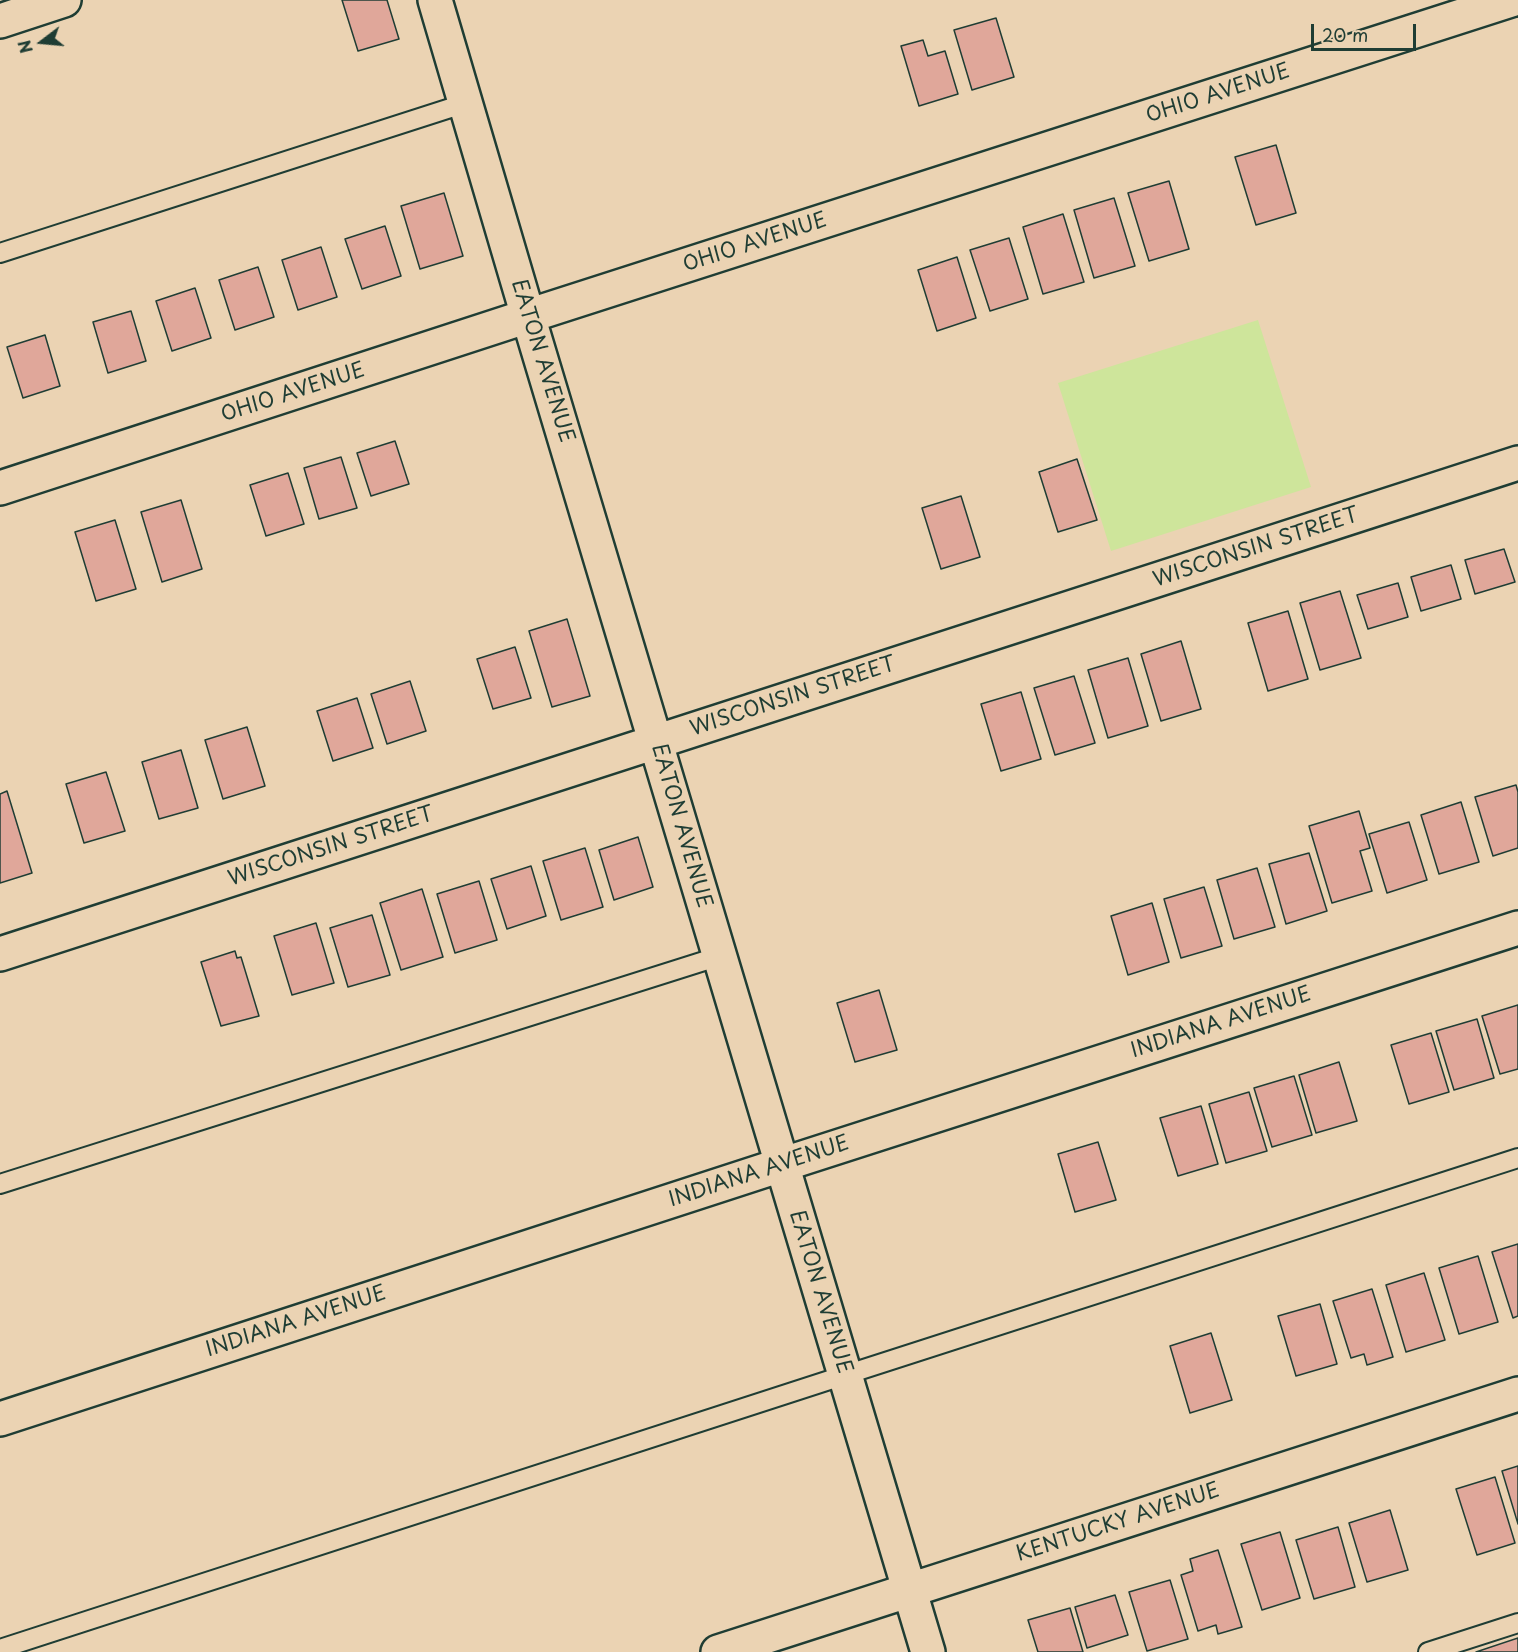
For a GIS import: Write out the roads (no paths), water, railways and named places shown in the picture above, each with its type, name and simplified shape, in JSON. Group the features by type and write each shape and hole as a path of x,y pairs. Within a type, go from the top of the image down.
{"street":[{"path":"0,21 64,0"},
{"name":"EATON AVENUE","path":"435,0 928,1652"},
{"name":"OHIO AVENUE","path":"0,488 1511,0"},
{"name":"WISCONSIN STREET","path":"0,954 1518,463"},
{"name":"INDIANA AVENUE","path":"0,1419 1518,928"},
{"name":"KENTUCKY AVENUE","path":"718,1652 1518,1394"}],"lane":[{"path":"0,253 466,103"},
{"path":"0,1184 720,956"},
{"path":"0,1649 1518,1158"},
{"path":"1428,1652 1518,1623"}]}
